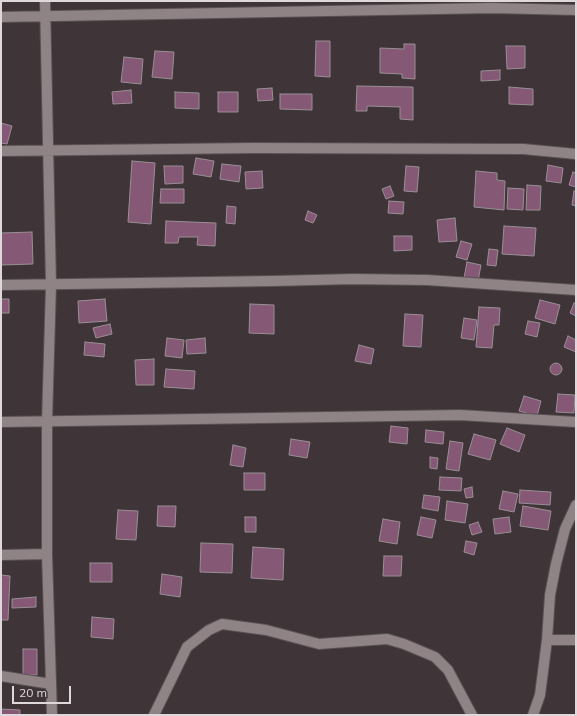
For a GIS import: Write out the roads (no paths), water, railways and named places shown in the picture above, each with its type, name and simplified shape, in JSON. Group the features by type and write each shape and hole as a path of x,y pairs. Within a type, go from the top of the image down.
{"street":[{"path":"45,1 51,285 47,422 47,554 52,715"},
{"path":"1,17 484,8 576,10"},
{"path":"1,151 357,148 523,150 576,154"},
{"path":"1,285 352,279 427,280 576,290"},
{"path":"1,422 460,415 576,422"},
{"path":"533,715 540,695 547,640 550,595 556,564 566,528 576,505"},
{"path":"566,528 576,529"},
{"path":"1,555 47,554"},
{"path":"154,715 187,647 209,630 222,624 266,630 319,644 387,639 404,644 435,657 448,670 472,715"},
{"path":"547,640 576,640"},
{"path":"1,676 52,684"}]}
